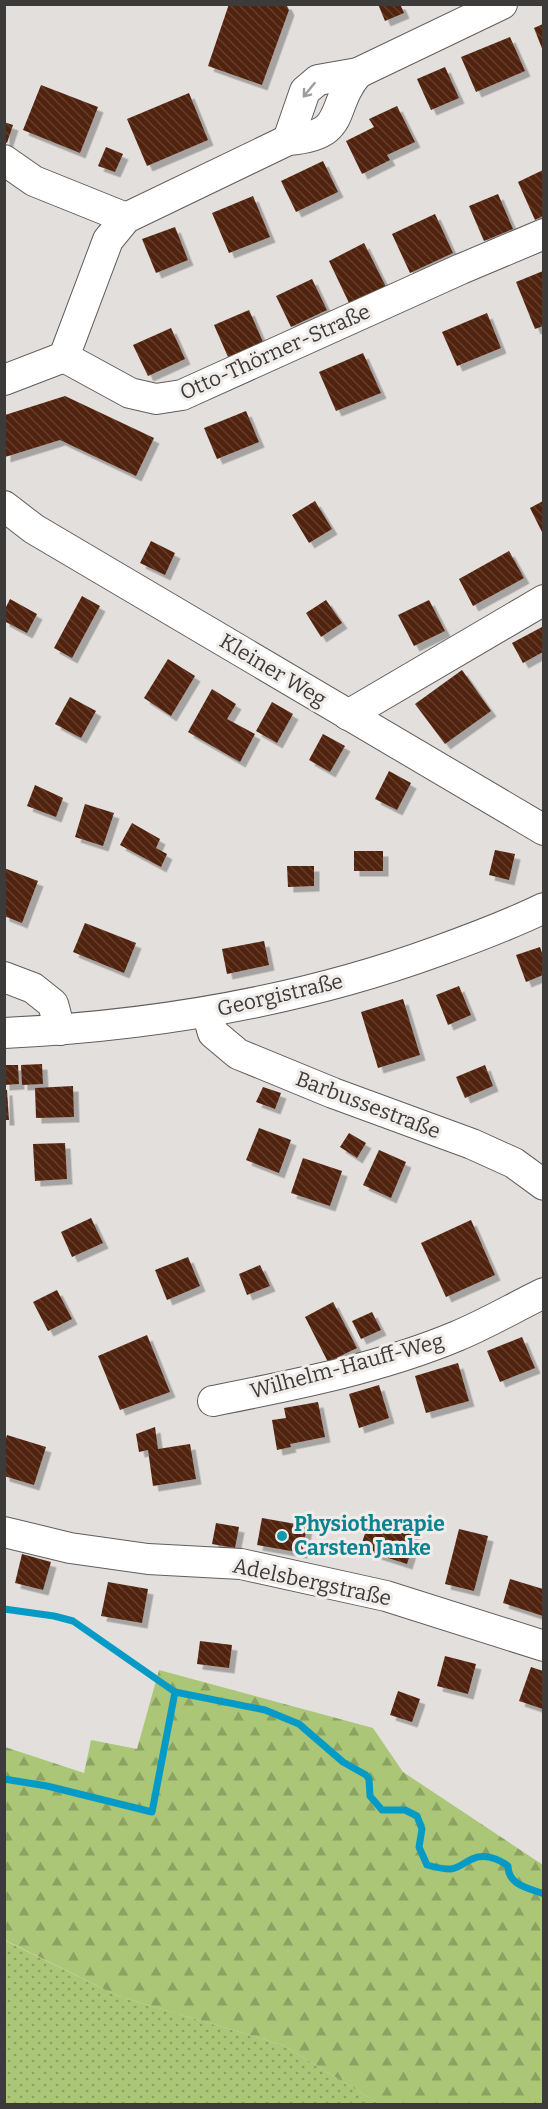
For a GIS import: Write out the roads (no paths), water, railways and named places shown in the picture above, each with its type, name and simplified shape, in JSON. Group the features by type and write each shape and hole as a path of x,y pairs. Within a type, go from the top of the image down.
{"street":[{"path":"4,380 63,357 108,240 126,218 288,140 307,139 325,131 335,121 348,84 358,73 502,4"},
{"path":"4,160 34,182 126,218"},
{"name":"Otto-Thörner-Straße","path":"63,357 130,393 156,399 182,395 543,234"},
{"name":"Kleiner Weg","path":"4,506 34,529 543,830"},
{"path":"348,715 543,600"},
{"name":"Georgistraße","path":"4,1033 147,1021 207,1012 302,993 399,965 507,926 543,908"},
{"path":"4,977 33,988 53,1004 60,1030"},
{"name":"Barbussestraße","path":"207,1012 213,1033 238,1054 333,1093 472,1144 514,1163 543,1185"},
{"name":"Wilhelm-Hauff-Weg","path":"213,1401 303,1383 388,1359 457,1336 543,1293"},
{"name":"Adelsbergstraße","path":"4,1532 70,1548 148,1559 241,1564 386,1596 543,1646"}],"waterway":[{"path":"4,1609 73,1621 175,1692 265,1710 299,1724 343,1762 366,1775 369,1779 370,1796 382,1810 405,1810 417,1816 422,1829 419,1847 427,1865 451,1869 477,1857 491,1858 508,1866 511,1878 515,1882 544,1894"},
{"path":"4,1779 47,1786 152,1812 175,1692"}],"place":[{"name":"Physiotherapie Carsten Janke","path":"282,1536"}]}
